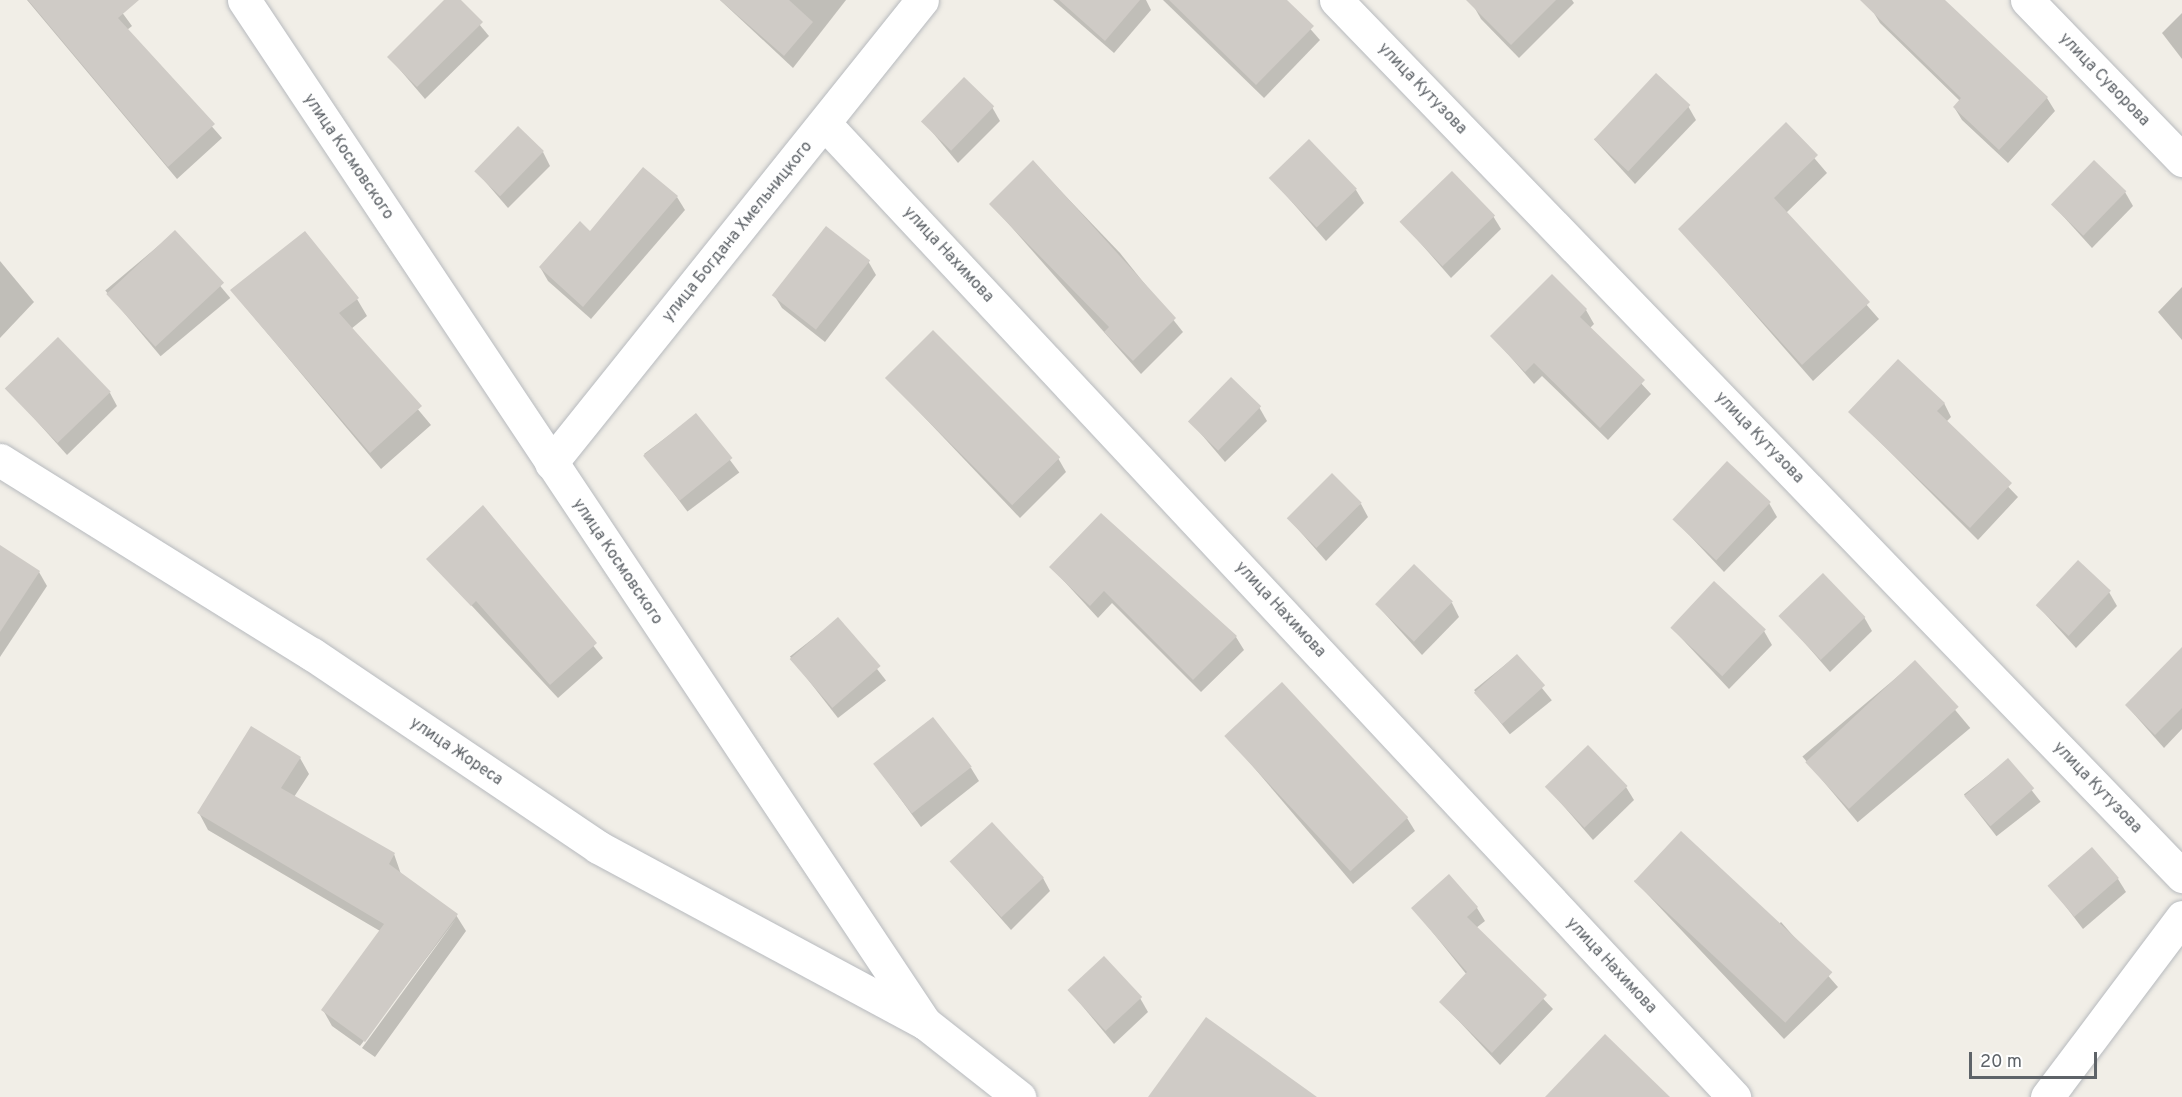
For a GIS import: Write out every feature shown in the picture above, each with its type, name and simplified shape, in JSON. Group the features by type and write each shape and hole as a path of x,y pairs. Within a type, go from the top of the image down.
{"street":[{"name":"улица Космовского","path":"244,0 925,1023 1019,1097"},
{"name":"улица Богдана Хмельницкого","path":"551,463 825,124 922,0"},
{"name":"улица Кутузова","path":"1336,0 2182,876"},
{"name":"улица Суворова","path":"2026,0 2182,160"},
{"name":"улица Нахимова","path":"825,124 1734,1097"},
{"name":"улица Жореса","path":"0,460 312,654 598,847 925,1023"},
{"path":"2047,1097 2182,917"}],"building":[{"path":"28,0 139,0 118,18 215,124 168,167"},
{"path":"444,0 461,0 483,22 417,87 387,57"},
{"path":"720,0 789,0 813,22 784,56"},
{"path":"1059,0 1140,0 1105,41"},
{"path":"1169,0 1287,0 1314,26 1256,85"},
{"path":"1466,0 1556,0 1511,45"},
{"path":"1860,0 1945,0 2048,97 1999,150 1953,107 1961,98"},
{"path":"1656,73 1690,105 1628,172 1594,140"},
{"path":"964,77 994,106 951,151 921,122"},
{"path":"1786,122 1818,155 1774,198 1870,302 1802,365 1678,229"},
{"path":"518,126 544,151 500,196 474,171"},
{"path":"1309,139 1357,189 1317,228 1269,178"},
{"path":"1033,160 1176,318 1133,361 1104,332 1109,327 989,204"},
{"path":"2094,160 2126,191 2083,236 2051,205"},
{"path":"643,167 678,196 583,307 539,267 580,221 590,231"},
{"path":"1452,171 1495,216 1443,266 1399,222"},
{"path":"826,226 870,260 816,330 772,295"},
{"path":"175,230 224,283 155,347 106,294"},
{"path":"305,231 359,298 339,313 422,406 370,453 230,290"},
{"path":"1552,274 1587,309 1580,317 1645,380 1600,428 1534,363 1525,372 1490,336"},
{"path":"933,330 1060,457 1012,505 885,378"},
{"path":"58,337 111,392 58,443 5,388"},
{"path":"1898,359 1945,403 1937,411 2012,483 1970,528 1848,412"},
{"path":"1231,377 1261,406 1218,451 1188,422"},
{"path":"696,413 733,458 680,501 643,456"},
{"path":"1727,461 1771,502 1716,560 1672,520"},
{"path":"1332,473 1362,503 1316,548 1287,518"},
{"path":"483,505 597,643 550,685 476,601 471,606 426,559"},
{"path":"1101,513 1237,636 1193,680 1104,591 1090,606 1049,567"},
{"path":"0,545 40,571 0,632"},
{"path":"2078,560 2111,591 2069,636 2036,605"},
{"path":"1414,564 1453,602 1414,642 1375,604"},
{"path":"1823,573 1865,617 1821,660 1778,616"},
{"path":"1714,581 1766,629 1722,676 1670,628"},
{"path":"838,617 881,666 832,708 790,659"},
{"path":"2182,647 2182,708 2155,735 2125,705"},
{"path":"1517,654 1545,685 1502,724 1474,693"},
{"path":"1915,660 1959,707 1849,809 1805,762"},
{"path":"1282,682 1408,817 1350,871 1224,736"},
{"path":"933,717 972,767 912,813 873,764"},
{"path":"251,726 301,757 281,788 395,853 389,864 458,914 365,1042 321,1010 384,924 197,813"},
{"path":"1588,745 1628,786 1584,828 1545,787"},
{"path":"2008,758 2034,788 1990,826 1964,796"},
{"path":"992,822 1044,878 1001,917 950,862"},
{"path":"1681,831 1832,972 1785,1023 1634,881"},
{"path":"2092,847 2119,878 2074,917 2047,886"},
{"path":"1449,874 1478,907 1467,917 1547,995 1492,1053 1439,1002 1467,972 1411,908"},
{"path":"1104,956 1142,997 1106,1031 1067,990"},
{"path":"1206,1017 1317,1097 1148,1097"},
{"path":"1605,1034 1670,1097 1545,1097"}]}
